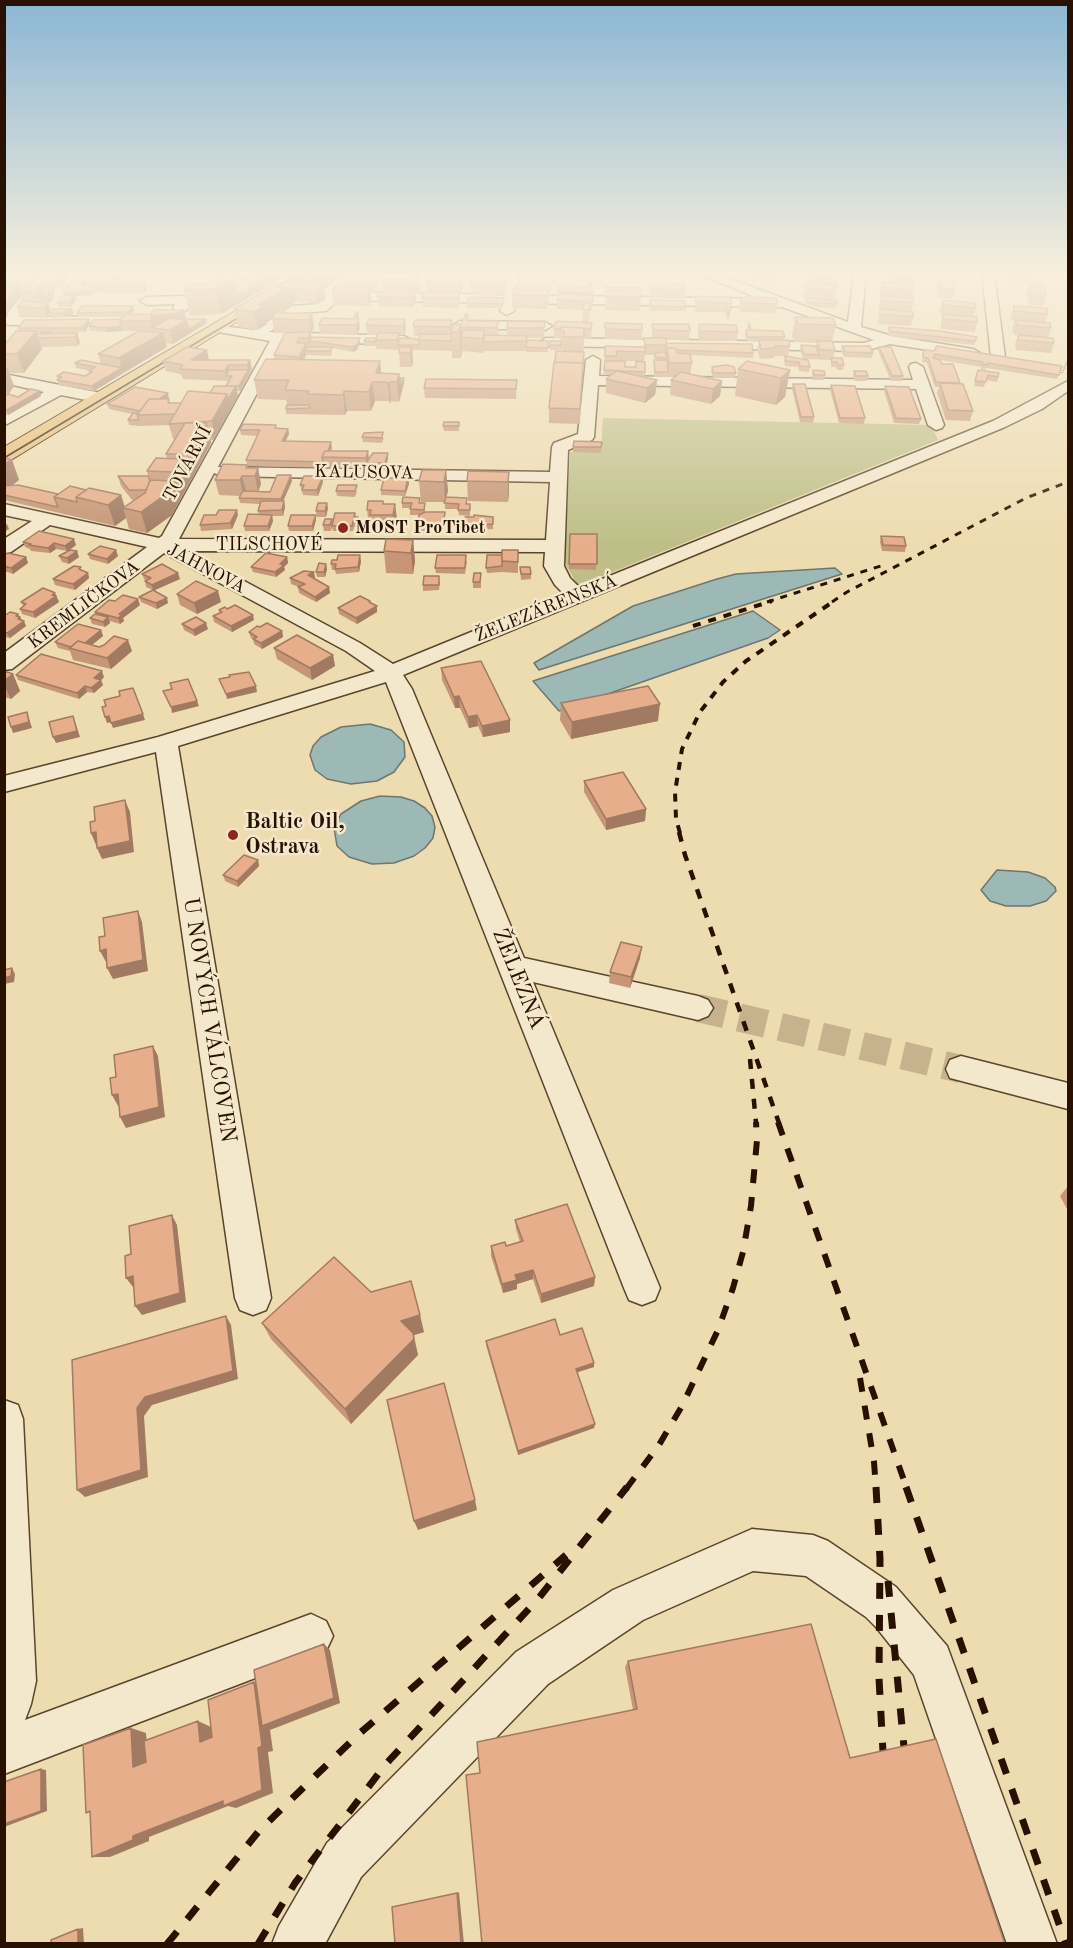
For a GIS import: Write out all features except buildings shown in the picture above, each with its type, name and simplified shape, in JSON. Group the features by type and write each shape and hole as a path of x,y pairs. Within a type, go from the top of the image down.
{"main road":[{"path":"4,456 101,398 143,364"}],"street":[{"name":"TOVÁRNÍ","path":"163,545 170,539 207,471 261,364"},
{"path":"577,596 565,586 556,572 560,447 586,437 593,364"},
{"path":"915,364 936,425"},
{"name":"ŽELEZÁRENSKÁ","path":"4,784 166,742 346,689 999,424 1036,406 1066,376"},
{"path":"4,378 101,398"},
{"path":"593,380 922,385"},
{"path":"6,419 58,390"},
{"name":"KALUSOVA","path":"207,471 558,477"},
{"name":"JAHNOVA","path":"4,509 163,545 353,647 390,672"},
{"path":"4,548 47,519"},
{"name":"TILSCHOVÉ","path":"163,545 556,546"},
{"name":"KREMLIČKOVA","path":"4,664 163,545"},
{"name":"ŽELEZNÁ","path":"390,672 401,689 642,1288"},
{"name":"U NOVÝCH VÁLCOVEN","path":"166,742 253,1298"},
{"path":"513,967 698,1008"},
{"path":"961,1069 1068,1096"},
{"path":"4,1419 14,1682 4,1714"},
{"path":"297,1944 344,1860 532,1668 628,1605 752,1550 813,1556 881,1602 931,1662 1032,1944"},
{"path":"4,1751 311,1636"}],"green space":[{"path":"603,418 931,425 938,440 578,586 566,565 565,555 570,452 601,452"}],"water":[{"path":"835,568 842,574 539,670 534,663 633,606 717,579 736,574"},
{"path":"753,611 780,630 768,638 559,711 533,681"},
{"path":"370,724 391,730 404,742 405,757 394,772 377,781 351,784 327,779 315,770 310,755 313,746 321,737 341,727"},
{"path":"380,796 401,797 414,801 432,816 435,827 433,838 414,856 394,863 372,864 349,857 337,846 334,828 341,814 361,801"},
{"path":"997,870 1028,872 1045,878 1055,887 1056,891 1046,901 1030,906 1006,906 990,901 981,890"}],"tunnel":[{"path":"698,1008 961,1069"}],"tram line":[{"path":"4,458 161,364"}],"railway":[{"path":"832,602 1026,498 1068,482"},
{"path":"767,602 887,564"},
{"path":"693,626 772,601"},
{"path":"680,833 676,819 675,792 682,749 700,712 723,682 746,661 834,601"},
{"path":"679,832 685,855 779,1123"},
{"path":"750,1059 756,1123"},
{"path":"626,1489 659,1445 682,1406 718,1330 733,1288 743,1252 751,1206 757,1140 756,1122"},
{"path":"778,1122 907,1489"},
{"path":"860,1378 874,1462 876,1489"},
{"path":"258,1944 295,1883 386,1764 538,1599 627,1487"},
{"path":"876,1487 880,1559 879,1678 883,1752"},
{"path":"906,1487 1066,1944"},
{"path":"167,1944 259,1831 309,1782 360,1733 566,1555"},
{"path":"888,1581 904,1747"}],"place":[{"name":"MOST ProTibet","path":"343,528"},
{"name":"Baltic Oil, Ostrava","path":"233,835"}]}
